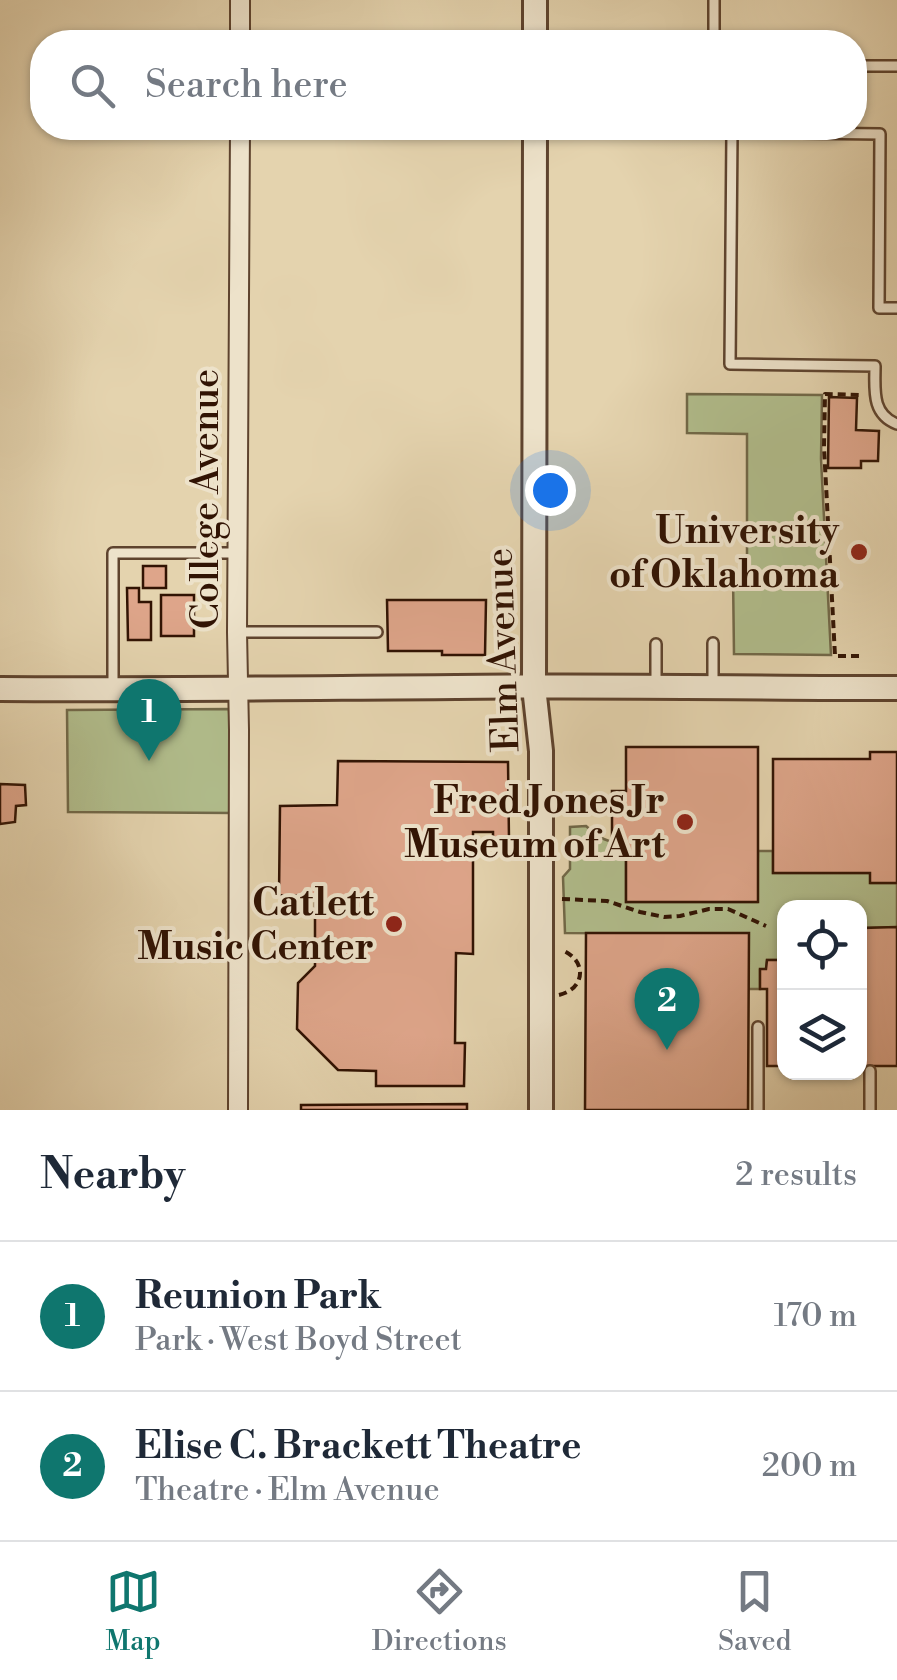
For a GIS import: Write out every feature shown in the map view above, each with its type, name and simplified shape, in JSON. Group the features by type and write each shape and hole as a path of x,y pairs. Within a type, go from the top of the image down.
{"street":[{"path":"240,0 240,30"},
{"path":"535,0 535,30"},
{"name":"College Avenue","path":"238,1110 240,140"},
{"name":"Elm Avenue","path":"535,140 534,686 541,751 541,1110"},
{"path":"0,689 897,688"}],"lane":[{"path":"714,0 714,30"},
{"path":"867,66 897,66"},
{"path":"867,134 880,134 878,308 897,308"},
{"path":"732,140 730,364 876,366 879,411 897,424"},
{"path":"113,690 113,552 237,553"},
{"path":"236,632 376,632"},
{"path":"713,643 714,686"},
{"path":"656,644 656,686"},
{"path":"758,1027 758,1110"},
{"path":"870,1071 870,1110"}],"path":[{"path":"859,656 835,656 824,447 825,394 875,396"},
{"path":"542,898 606,901 664,917 728,909 766,926"},
{"path":"562,950 578,960 580,970 575,986 562,994"}],"green space":[{"path":"687,394 822,395 821,459 831,655 734,654 733,575 747,574 747,434 687,433"},
{"path":"229,709 234,813 68,812 67,710"},
{"path":"586,826 604,839 626,843 626,902 757,902 758,851 773,851 773,873 870,873 871,883 897,883 897,927 867,928 867,900 777,900 777,960 767,960 766,969 760,970 760,989 748,989 748,934 565,933 563,877 570,869 570,827"}],"building":[{"path":"829,397 857,398 856,430 879,431 878,461 861,461 861,468 828,468"},
{"path":"143,566 166,566 166,588 143,588"},
{"path":"127,588 139,588 139,602 151,602 151,640 128,640"},
{"path":"161,595 194,595 194,636 161,636"},
{"path":"387,600 486,600 485,655 388,651"},
{"name":"Fred Jones Jr Museum of Art","path":"626,747 758,747 758,902 626,902 626,843 612,843 612,791 626,791"},
{"path":"870,752 897,752 897,883 870,883 870,873 773,873 773,759 870,759"},
{"name":"Catlett Music Center","path":"338,761 508,762 509,840 493,840 493,832 473,832 473,954 456,953 455,1043 465,1043 464,1086 376,1086 376,1071 338,1070 297,1029 298,983 315,966 315,896 279,895 280,806 337,805"},
{"path":"0,784 25,785 26,805 16,806 15,822 0,824"},
{"path":"897,927 897,1066 867,1066 867,928"},
{"path":"586,933 749,933 748,1110 585,1110"},
{"path":"767,960 777,960 777,1066 767,1066 767,989 760,989 760,969 766,969"},
{"path":"467,1104 467,1110 301,1110 301,1105"}],"place":[{"name":"University of Oklahoma","path":"859,552"},
{"name":"Reunion Park","path":"149,761"},
{"name":"Fred Jones Jr Museum of Art","path":"685,822"},
{"name":"Catlett Music Center","path":"394,924"},
{"name":"Elise C. Brackett Theatre","path":"667,1050"}]}
